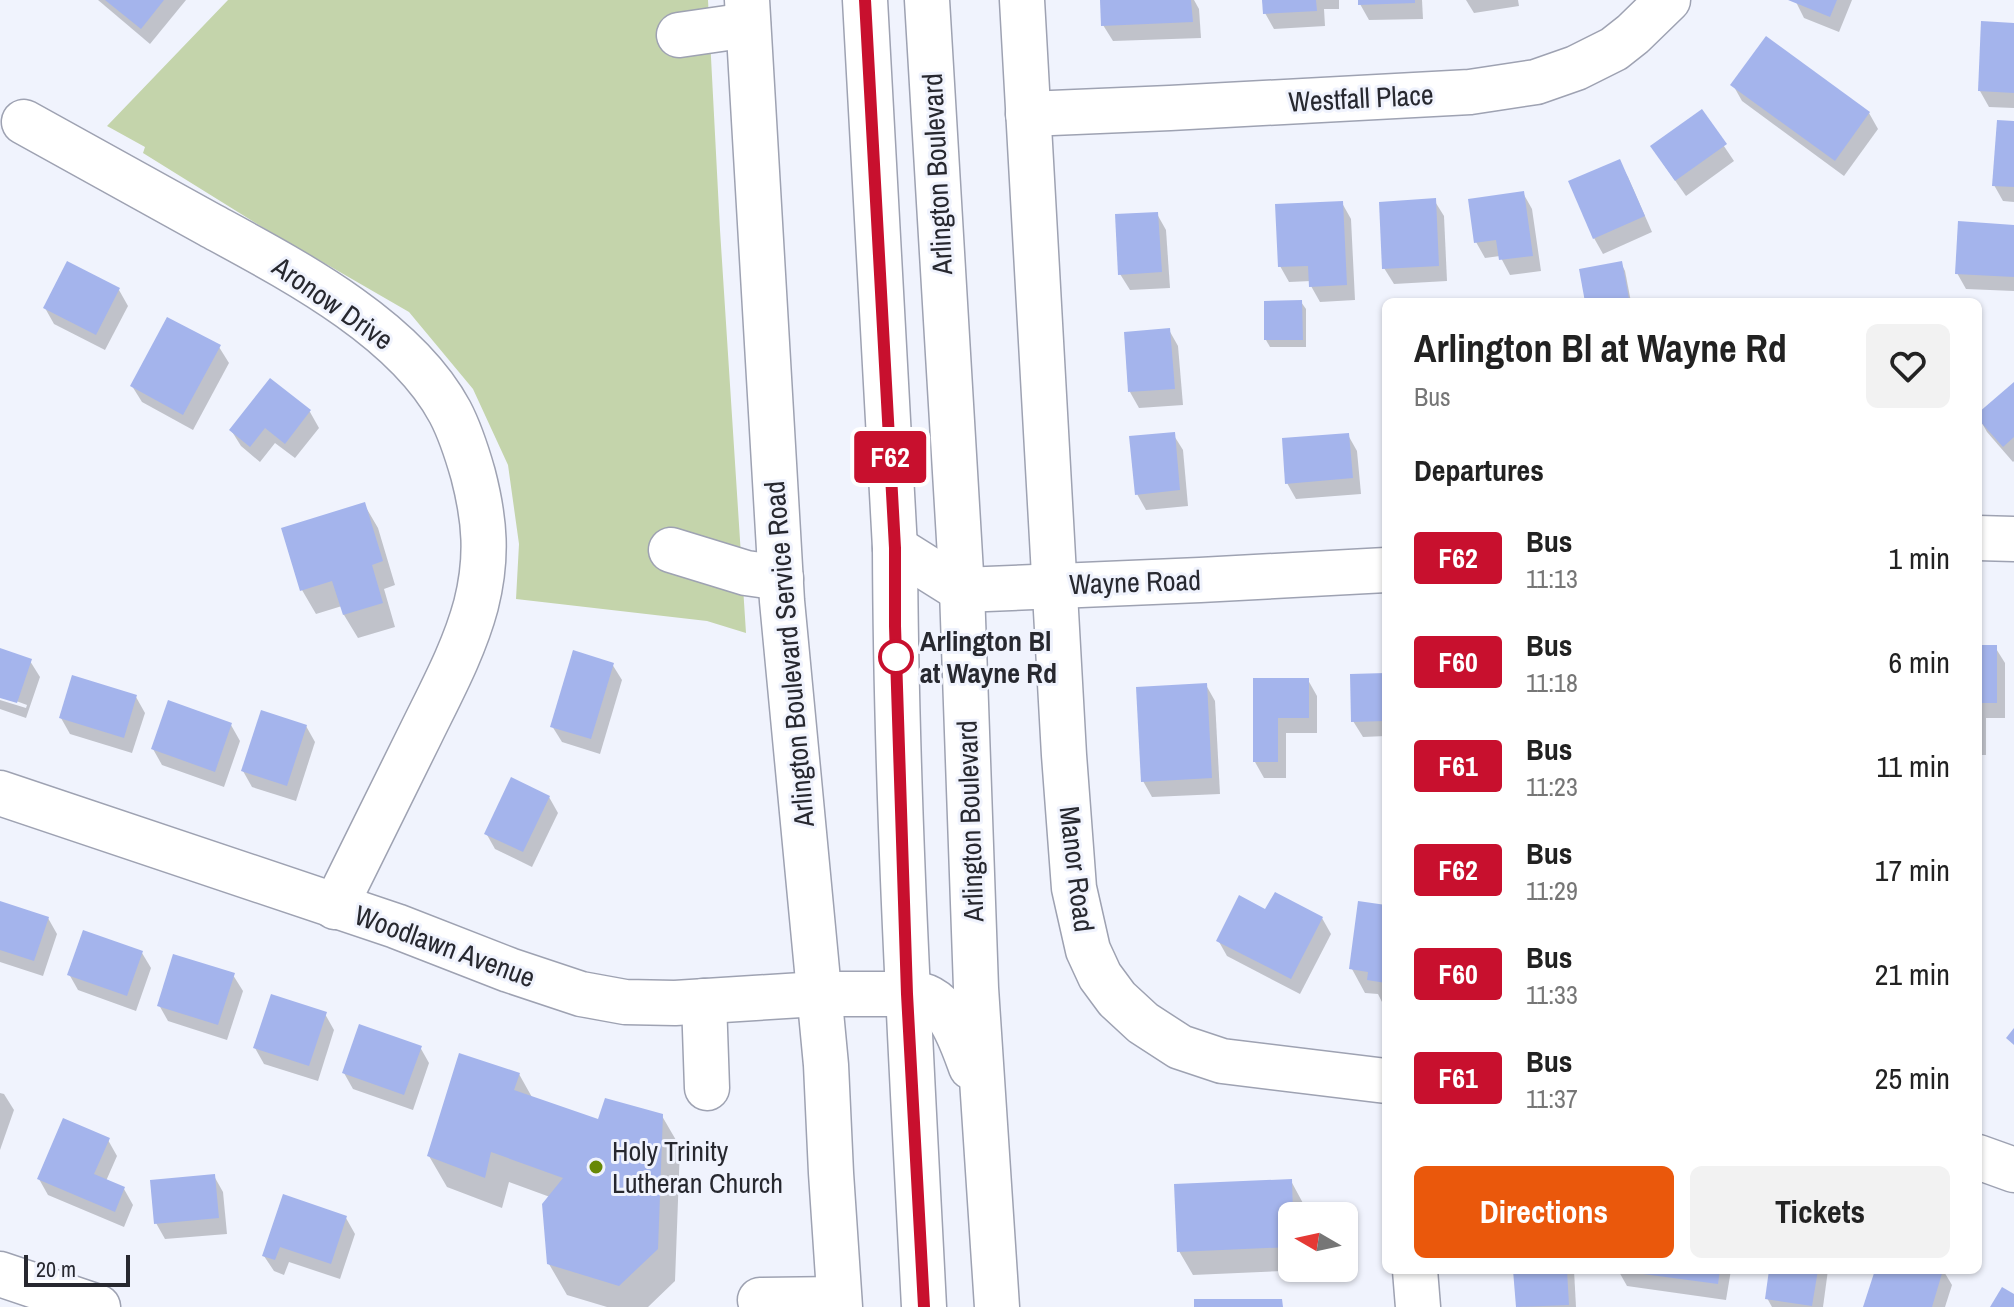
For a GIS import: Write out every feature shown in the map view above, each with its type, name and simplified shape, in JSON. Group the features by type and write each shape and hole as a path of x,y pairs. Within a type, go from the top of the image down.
{"main road":[{"path":"865,0 895,548 907,994 924,1307"},
{"name":"Arlington Boulevard","path":"927,0 962,590 976,988 997,1307"},
{"path":"1022,0 1054,585"},
{"name":"Westfall Place","path":"1028,114 1470,92 1536,82 1576,68 1614,49 1668,0"},
{"path":"679,35 748,13"},
{"name":"Arlington Boulevard Service Road","path":"748,13 781,578 826,1065 839,1303"},
{"name":"Aronow Drive","path":"24,122 260,252 356,311 404,352 423,373 449,411 466,449 485,536 476,606 457,660 335,907"},
{"path":"1982,538 2014,539"},
{"path":"895,548 962,590"},
{"path":"671,550 746,573 781,578"},
{"name":"Wayne Road","path":"962,590 1382,570"},
{"name":"Manor Road","path":"1054,585 1074,888 1088,950 1100,976 1117,999 1143,1023 1180,1047 1222,1061 1382,1081"},
{"name":"Woodlawn Avenue","path":"0,793 396,926 581,994 614,983 625,1002 675,1003 818,994 907,994"},
{"path":"907,994 928,996 947,1013 984,1103"},
{"path":"704,1001 707,1088"},
{"path":"1982,1158 2014,1170"},
{"path":"0,1274 98,1307"},
{"path":"1415,1274 1418,1307"},
{"path":"760,1300 839,1303"}],"green space":[{"path":"228,0 708,0 746,633 707,621 516,599 519,544 508,465 473,389 409,312 262,227 143,153 145,147 107,126"}],"building":[{"path":"105,0 164,0 141,29"},
{"path":"1100,0 1191,0 1193,22 1101,26"},
{"path":"1262,0 1316,0 1317,11 1263,14"},
{"path":"1358,0 1415,0 1415,3 1358,5"},
{"path":"1788,0 1837,0 1830,17"},
{"path":"1981,21 2014,23 2014,93 1978,91"},
{"path":"1766,36 1870,112 1835,161 1730,85"},
{"path":"1702,109 1727,144 1675,181 1650,146"},
{"path":"1997,120 2014,121 2014,187 1992,186"},
{"path":"1620,159 1645,216 1593,239 1568,181"},
{"path":"1524,191 1533,256 1499,260 1496,240 1474,243 1468,199"},
{"path":"1436,198 1439,266 1382,269 1379,202"},
{"path":"1343,201 1347,285 1309,287 1308,266 1278,267 1275,204"},
{"path":"1158,212 1162,272 1118,275 1115,214"},
{"path":"1958,221 2014,225 2014,277 1955,274"},
{"path":"67,261 120,288 96,335 43,308"},
{"path":"1622,261 1629,298 1584,298 1579,269"},
{"path":"1302,300 1303,340 1264,340 1264,301"},
{"path":"167,317 221,345 183,415 130,386"},
{"path":"1170,328 1175,389 1128,392 1124,332"},
{"path":"270,378 311,410 285,444 265,428 250,447 229,430"},
{"path":"2014,382 2014,437 2003,447 1982,423 1982,410"},
{"path":"1175,432 1180,490 1135,495 1129,436"},
{"path":"1349,433 1353,478 1285,484 1282,438"},
{"path":"365,502 383,561 372,565 383,603 343,615 332,581 300,591 281,528"},
{"path":"1982,645 1997,645 1997,703 1982,703"},
{"path":"0,648 32,659 17,703 0,698"},
{"path":"573,650 614,663 591,739 550,727"},
{"path":"1382,673 1382,721 1351,722 1350,674"},
{"path":"72,675 137,695 124,738 59,718"},
{"path":"1253,678 1309,678 1309,718 1278,718 1278,762 1253,762"},
{"path":"1207,683 1212,778 1141,782 1136,687"},
{"path":"168,700 232,723 215,772 151,749"},
{"path":"261,710 307,725 287,786 241,771"},
{"path":"511,777 550,796 523,852 484,834"},
{"path":"1275,892 1323,917 1291,979 1216,941 1239,895 1265,909"},
{"path":"0,901 49,917 34,961 0,950"},
{"path":"1358,901 1382,904 1382,982 1367,980 1368,972 1349,969"},
{"path":"83,930 143,951 127,996 67,975"},
{"path":"173,954 235,973 218,1025 157,1006"},
{"path":"271,994 327,1012 309,1066 253,1048"},
{"path":"359,1024 422,1046 404,1095 342,1073"},
{"path":"2014,1028 2014,1045 2006,1038"},
{"name":"Holy Trinity Lutheran Church","path":"459,1053 520,1073 514,1090 598,1119 605,1098 663,1114 658,1249 619,1286 547,1264 542,1204 563,1178 491,1152 485,1178 427,1156"},
{"path":"63,1118 110,1138 94,1174 125,1187 115,1212 37,1179"},
{"path":"215,1174 219,1218 154,1224 150,1180"},
{"path":"1292,1179 1293,1202 1278,1202 1278,1248 1177,1252 1174,1184"},
{"path":"283,1194 347,1216 331,1264 280,1247 275,1260 262,1256"},
{"path":"1513,1274 1567,1274 1569,1305 1516,1307"},
{"path":"1643,1274 1719,1274 1718,1284"},
{"path":"1768,1274 1817,1274 1812,1306 1765,1299"},
{"path":"1874,1274 1942,1274 1932,1307 1863,1307"},
{"path":"2002,1287 2014,1294 2014,1307 1990,1307"},
{"path":"1194,1299 1282,1299 1283,1307 1194,1307"}],"bus line":[{"name":"F62","path":"865,0 895,548 907,994 924,1307"}],"place":[{"name":"Arlington Bl at Wayne Rd","path":"896,657"},
{"name":"Holy Trinity Lutheran Church","path":"596,1167"}]}
